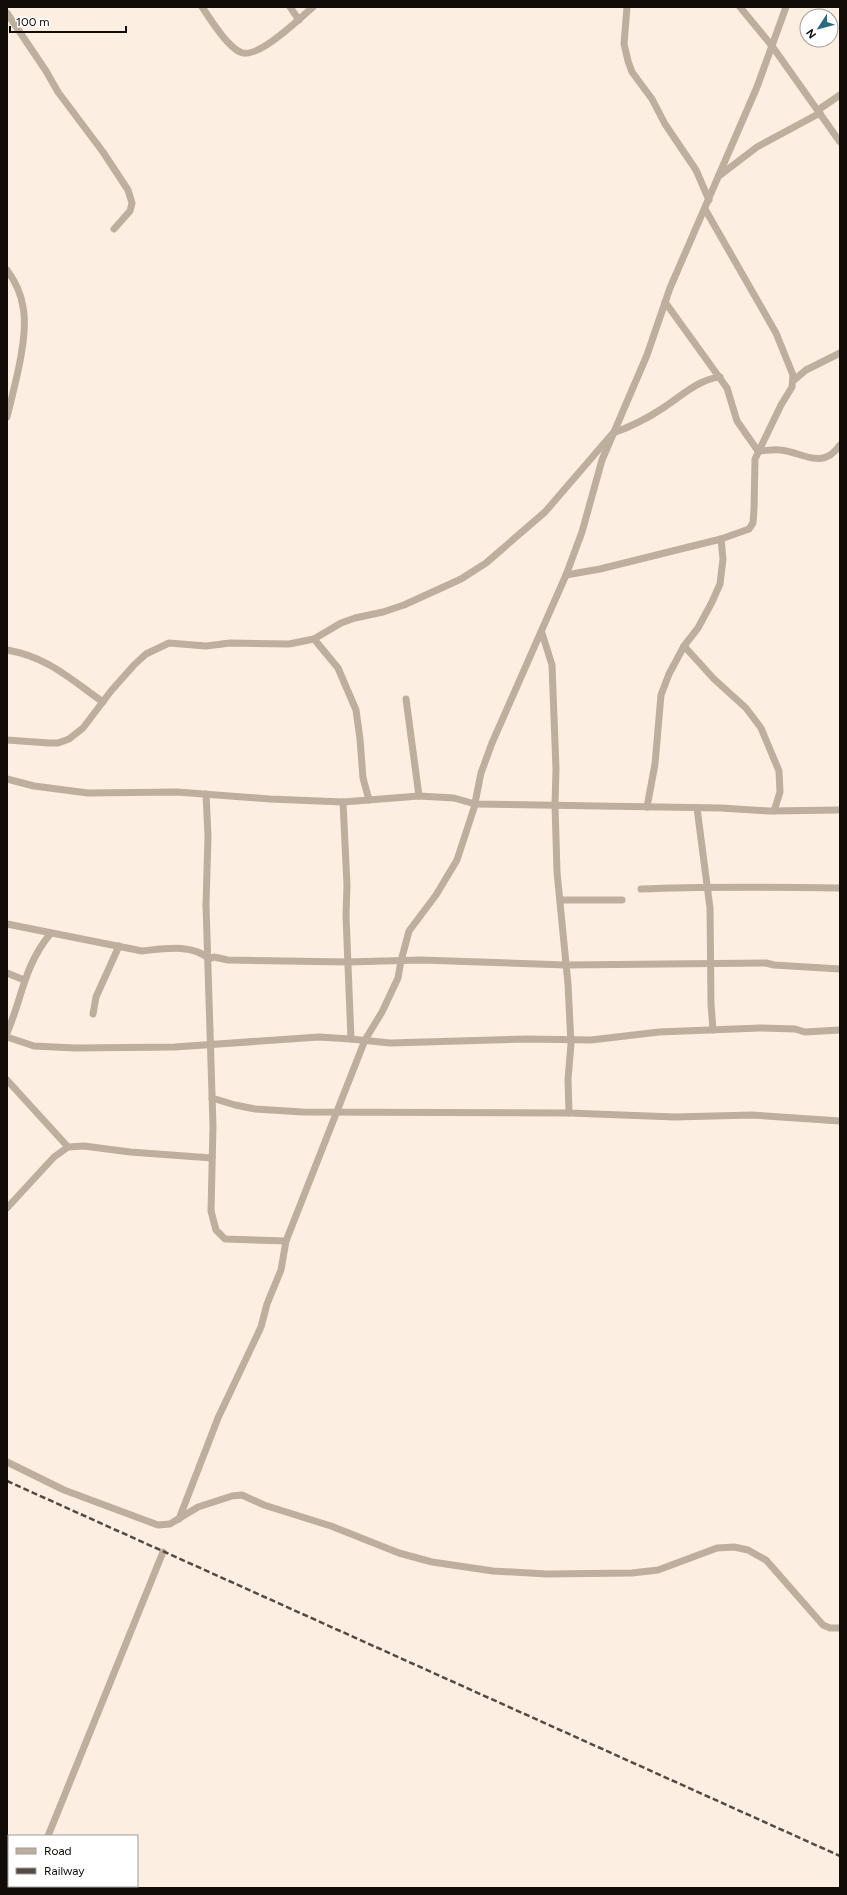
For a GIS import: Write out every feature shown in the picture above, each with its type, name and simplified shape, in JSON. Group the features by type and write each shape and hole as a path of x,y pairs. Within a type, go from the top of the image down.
{"street":[{"path":"202,7 232,46 241,52 252,52 265,46 313,7"},
{"path":"290,7 298,20"},
{"path":"627,7 624,44 632,72 652,99 665,124 696,170 709,200"},
{"path":"740,7 772,46 840,142"},
{"path":"179,1519 218,1418 261,1327 267,1304 281,1270 286,1241 365,1040 382,1012 398,978 409,931 436,895 457,860 475,804 481,773 492,743 542,633 566,575 582,532 602,460 647,355 665,302 719,176 772,46 786,7"},
{"path":"7,13 46,71 58,92 104,152 128,190 132,203 130,211 114,229"},
{"path":"719,176 757,147 819,112 840,95"},
{"path":"566,575 600,569 721,539 749,529 751,526 754,510 754,471 758,451 792,387 794,380 791,367 776,333 705,209"},
{"path":"7,270 18,289 24,308 24,323 18,371 7,417"},
{"path":"665,302 720,377 731,398 737,421 758,451"},
{"path":"794,380 806,370 840,353"},
{"path":"7,740 38,743 64,741 83,728 103,702 146,654 169,642 206,646 230,642 289,644 314,639 341,623 355,618 383,612 429,594 461,579 486,563 545,512 613,433 662,409 695,387 711,379 720,377"},
{"path":"758,451 780,450 817,460 832,454 840,445"},
{"path":"647,807 655,764 661,695 669,674 684,646 709,609 720,584 723,559 721,539"},
{"path":"542,633 552,665 556,769 555,806 570,1039 568,1079 569,1113"},
{"path":"314,639 338,668 356,710 360,739 362,778 369,800"},
{"path":"684,646 718,684 746,708 761,728 779,771 780,792 774,811"},
{"path":"7,650 30,655 53,666 103,702"},
{"path":"406,699 419,796"},
{"path":"7,779 34,786 88,793 206,794 270,799 343,802 419,796 454,798 475,804 774,811 840,810"},
{"path":"206,794 208,836 206,905 209,959 213,1126 211,1211 216,1230 225,1239 286,1241"},
{"path":"343,802 351,1039"},
{"path":"697,808 708,888 712,1030"},
{"path":"641,889 733,886 769,888 840,888"},
{"path":"560,900 622,900"},
{"path":"7,924 50,934 142,951 162,948 187,950 205,955 209,959"},
{"path":"7,1033 24,980 36,954 50,934"},
{"path":"93,1014 96,997 119,946"},
{"path":"209,959 214,956 240,960 348,962 401,960 566,965 711,962 767,963 774,965 840,969"},
{"path":"7,974 24,980"},
{"path":"7,1037 21,1043 44,1047 175,1047 319,1038 351,1039 390,1043 570,1039 591,1040 659,1032 760,1028 796,1029 805,1032 840,1030"},
{"path":"7,1080 68,1147"},
{"path":"212,1098 255,1109 303,1112 569,1113 675,1117 752,1115 840,1121"},
{"path":"7,1208 54,1157 68,1147 84,1146 130,1152 212,1158"},
{"path":"7,1462 64,1490 158,1525 168,1525 198,1507 232,1496 242,1495 273,1508 331,1526 399,1553 432,1562 493,1570 547,1574 632,1573 658,1570 718,1548 734,1547 748,1550 766,1560 823,1625 830,1628 840,1628"},
{"path":"48,1835 163,1552"}],"railway":[{"path":"7,1481 840,1856"}]}
